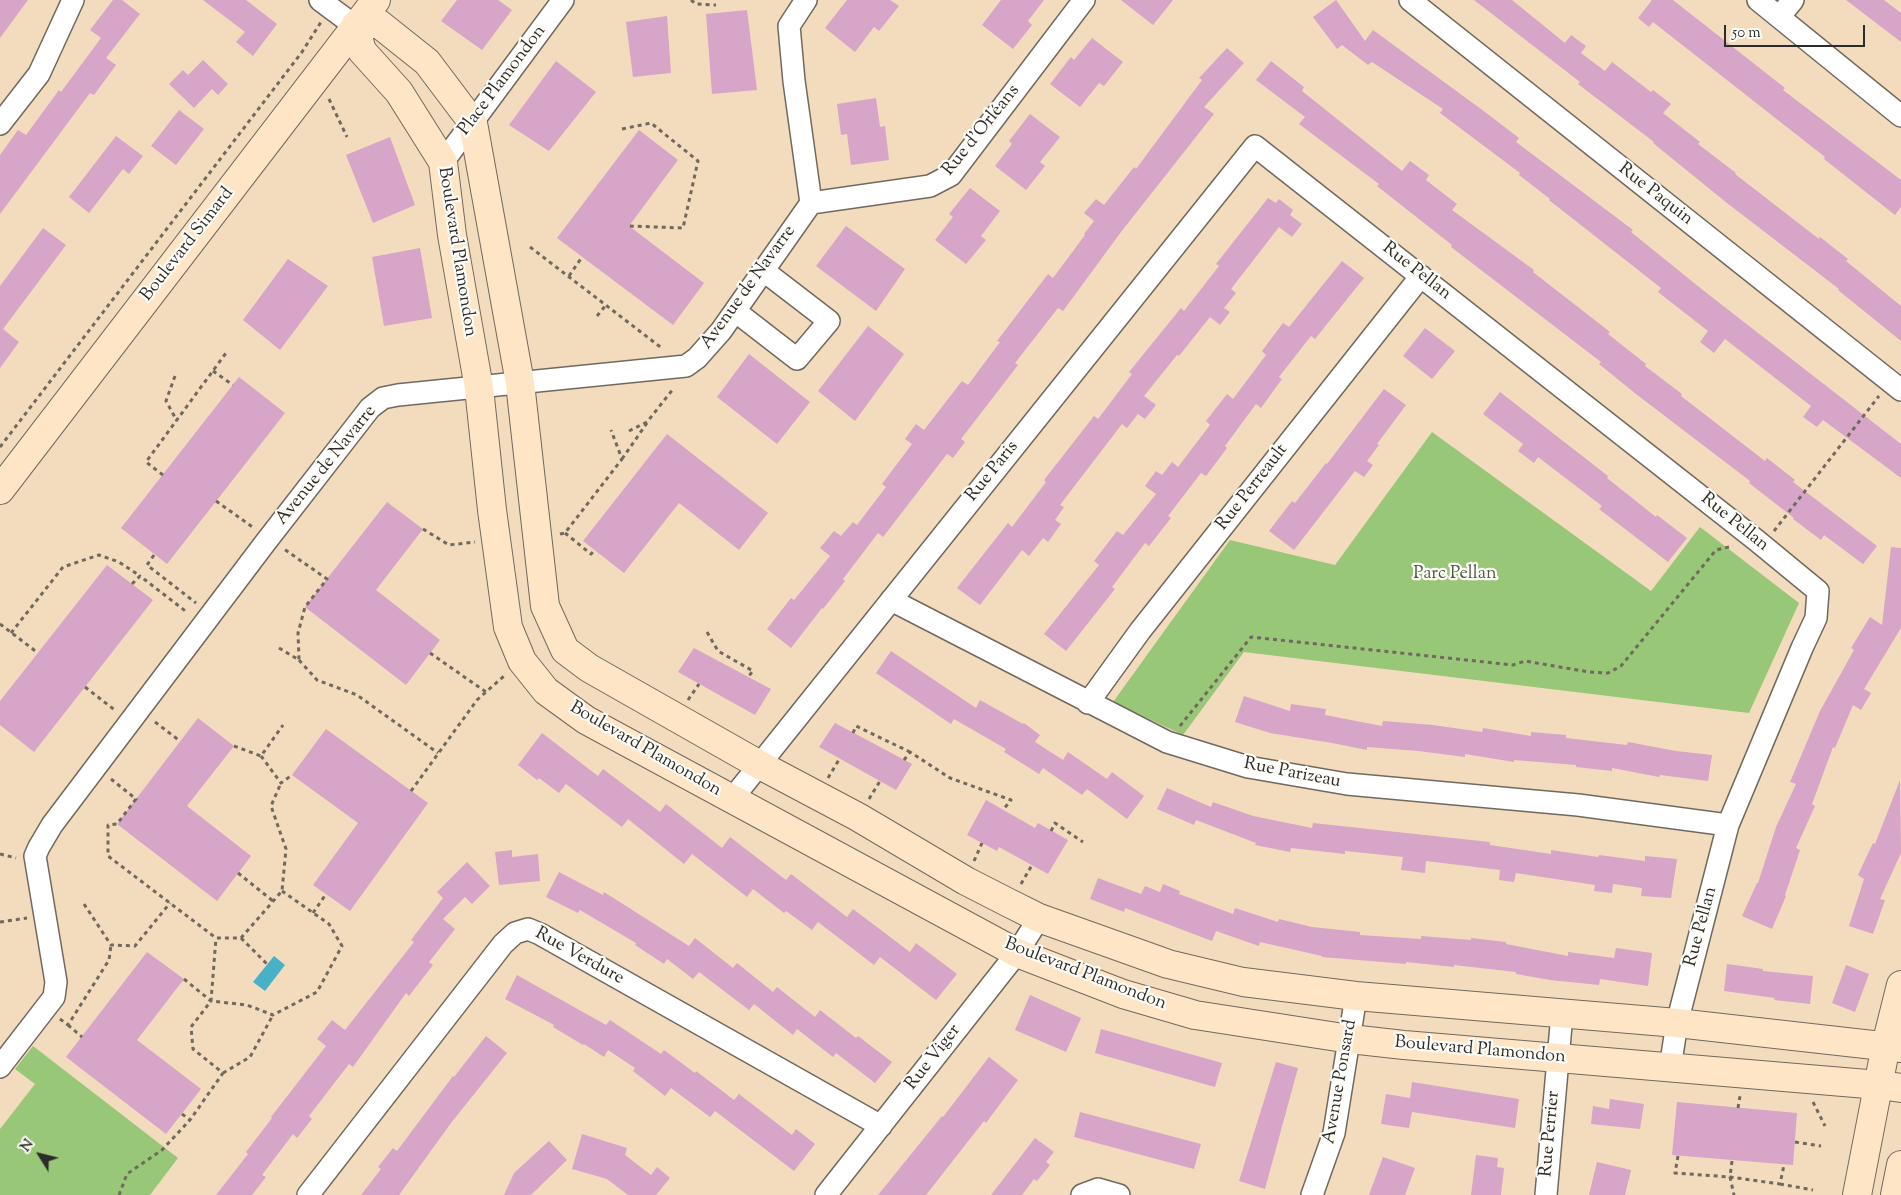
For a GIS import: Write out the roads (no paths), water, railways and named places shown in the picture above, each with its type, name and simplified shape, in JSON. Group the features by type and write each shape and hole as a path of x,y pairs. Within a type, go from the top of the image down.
{"street":[{"path":"0,124 39,74 73,0"},
{"path":"320,0 355,26"},
{"name":"Boulevard Simard","path":"0,490 376,0"},
{"name":"Place Plamondon","path":"443,162 563,0"},
{"path":"806,0 789,26 794,81 811,203"},
{"name":"Rue d'Orléans","path":"811,203 930,186 951,175 1084,0"},
{"name":"Rue Paquin","path":"1410,0 1896,386"},
{"path":"1758,0 1901,116"},
{"path":"1779,17 1793,0"},
{"name":"Boulevard Plamondon","path":"1890,1087 1350,1039 1194,1015 1123,994 1017,953 586,720 546,691 522,661 508,627 479,388 452,235 443,162 399,92 362,51 355,26 378,23 427,62 472,123 520,383 545,606 565,650 589,668 758,764 858,817 966,881 1039,918 1168,964 1244,982 1356,996 1677,1023 1894,1046"},
{"name":"Rue Pellan","path":"1255,146 1756,540 1818,592 1816,618 1728,824 1677,1023 1670,1068"},
{"name":"Rue Paris","path":"732,799 758,764 1255,146"},
{"name":"Avenue de Navarre","path":"0,1067 54,997 56,982 35,856 52,824 370,408 382,398 686,366 697,358 735,311 811,203"},
{"path":"735,311 797,359 829,321 764,271"},
{"name":"Rue Perreault","path":"1088,703 1140,631 1421,276"},
{"name":"Rue Parizeau","path":"891,600 1167,742 1248,767 1347,784 1578,805 1728,824"},
{"name":"Rue Viger","path":"826,1195 1017,953 1039,918"},
{"name":"Rue Verdure","path":"308,1195 503,944 514,933 528,929 881,1126"},
{"path":"1857,1195 1890,1087 1901,985"},
{"name":"Avenue Ponsard","path":"1312,1195 1334,1133 1356,996"},
{"name":"Rue Perrier","path":"1546,1195 1562,1014"},
{"path":"1895,1195 1901,1165"},
{"path":"1082,1195 1098,1189 1119,1195"}],"water":[{"path":"274,956 285,965 265,991 253,982"}],"park label":[{"name":"Parc Pellan","path":"1455,575"}]}
